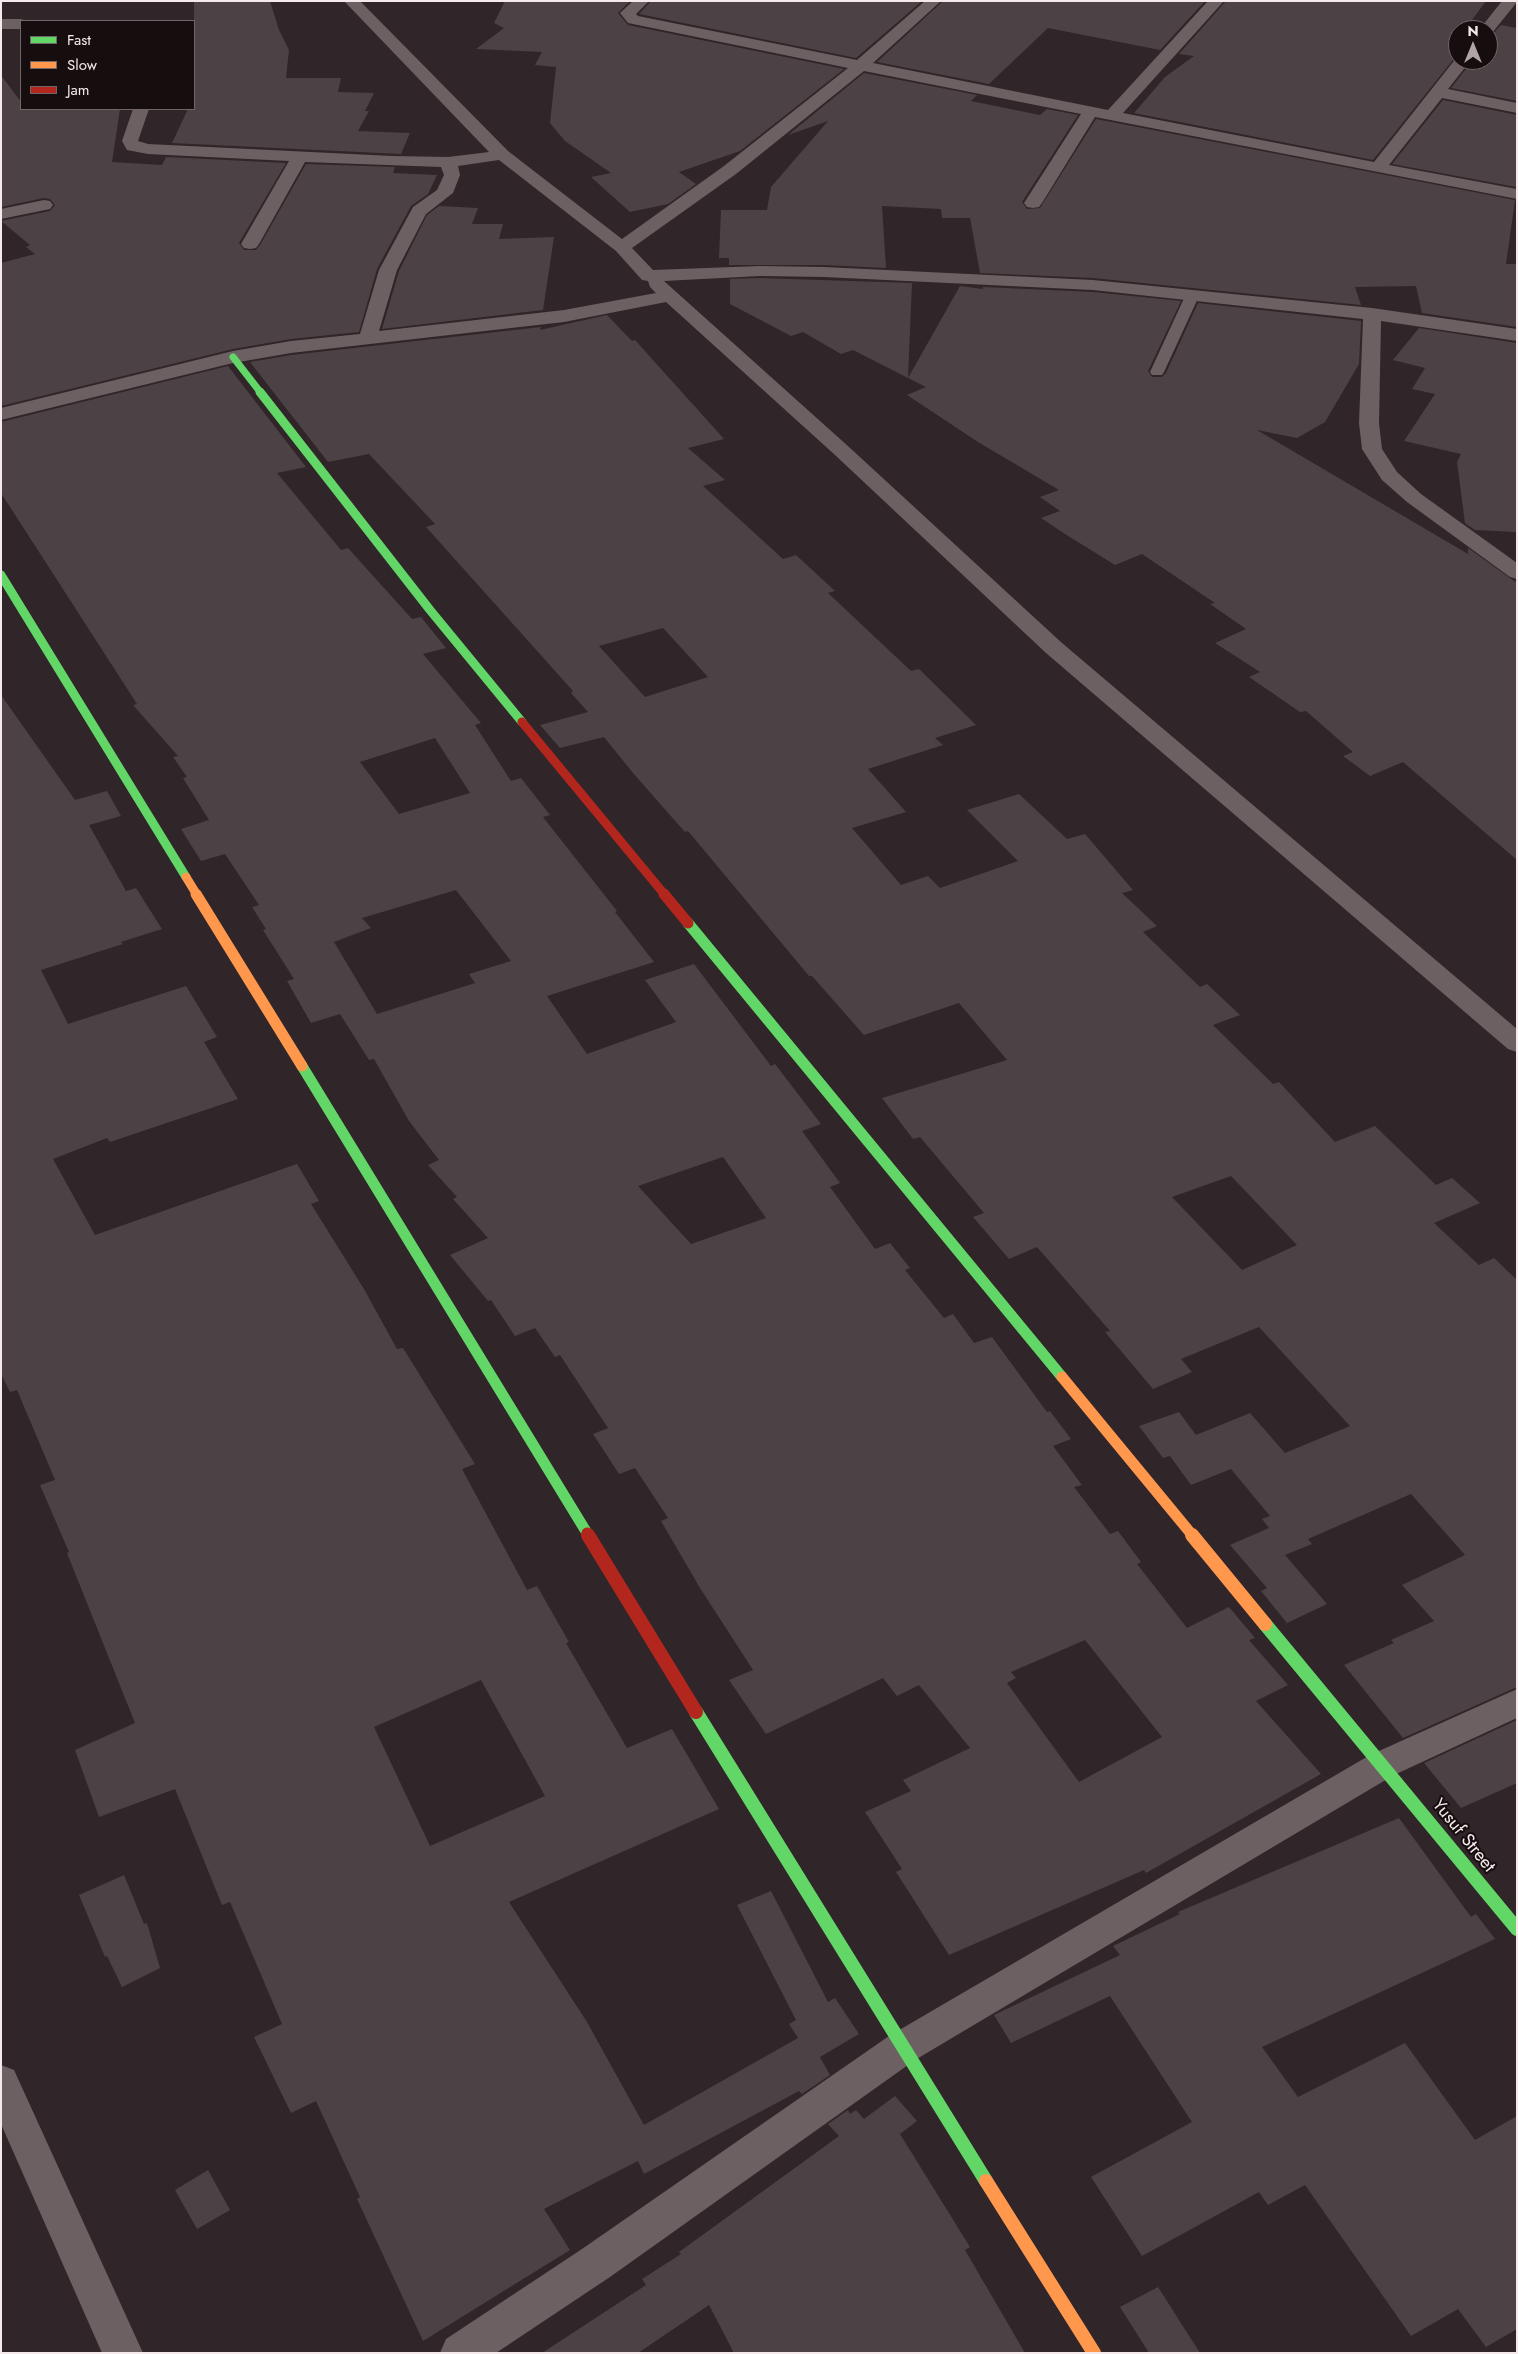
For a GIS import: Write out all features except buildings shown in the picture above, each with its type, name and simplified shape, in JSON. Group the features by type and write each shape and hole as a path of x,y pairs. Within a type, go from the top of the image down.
{"street":[{"path":"351,1 502,155 622,247 648,276 842,451 1054,648 1517,1043"},
{"path":"642,1 628,13 633,20 1517,194"},
{"path":"622,247 730,170 860,66 934,1"},
{"path":"1112,115 1217,1"},
{"path":"1495,20 1510,1"},
{"path":"1,24 20,24"},
{"path":"1378,168 1455,70"},
{"path":"1437,92 1517,108"},
{"path":"142,110 130,141 133,146 148,149 448,162 502,155"},
{"path":"1033,203 1091,111"},
{"path":"250,244 300,156"},
{"path":"369,336 388,270 419,211 444,193 452,175 448,162"},
{"path":"1,214 44,205"},
{"path":"648,276 760,271 824,272 1084,284 1372,314 1517,335"},
{"path":"1,414 233,357 291,346 564,316 670,296"},
{"path":"1372,314 1369,423 1372,449 1389,476 1414,498 1517,573"},
{"name":"Yusuf Street","path":"233,357 436,618 1517,1929"},
{"path":"1,575 902,2048 1094,2353"},
{"path":"460,2353 596,2263 902,2048 1382,1765 1517,1703"},
{"path":"1,2082 123,2353"}],"lane":[{"path":"1157,372 1193,294"}],"traffic: fast":[{"path":"233,357 430,610 522,722"},
{"path":"1,575 186,877"},
{"path":"688,923 1062,1377"},
{"path":"302,1066 587,1533"},
{"path":"1265,1624 1517,1929"},
{"path":"696,1712 986,2181"}],"traffic: slow":[{"path":"186,877 302,1066"},
{"path":"1062,1377 1265,1624"},
{"path":"986,2181 1094,2353"}],"traffic: jam":[{"path":"522,722 688,923"},
{"path":"587,1533 696,1712"}]}
